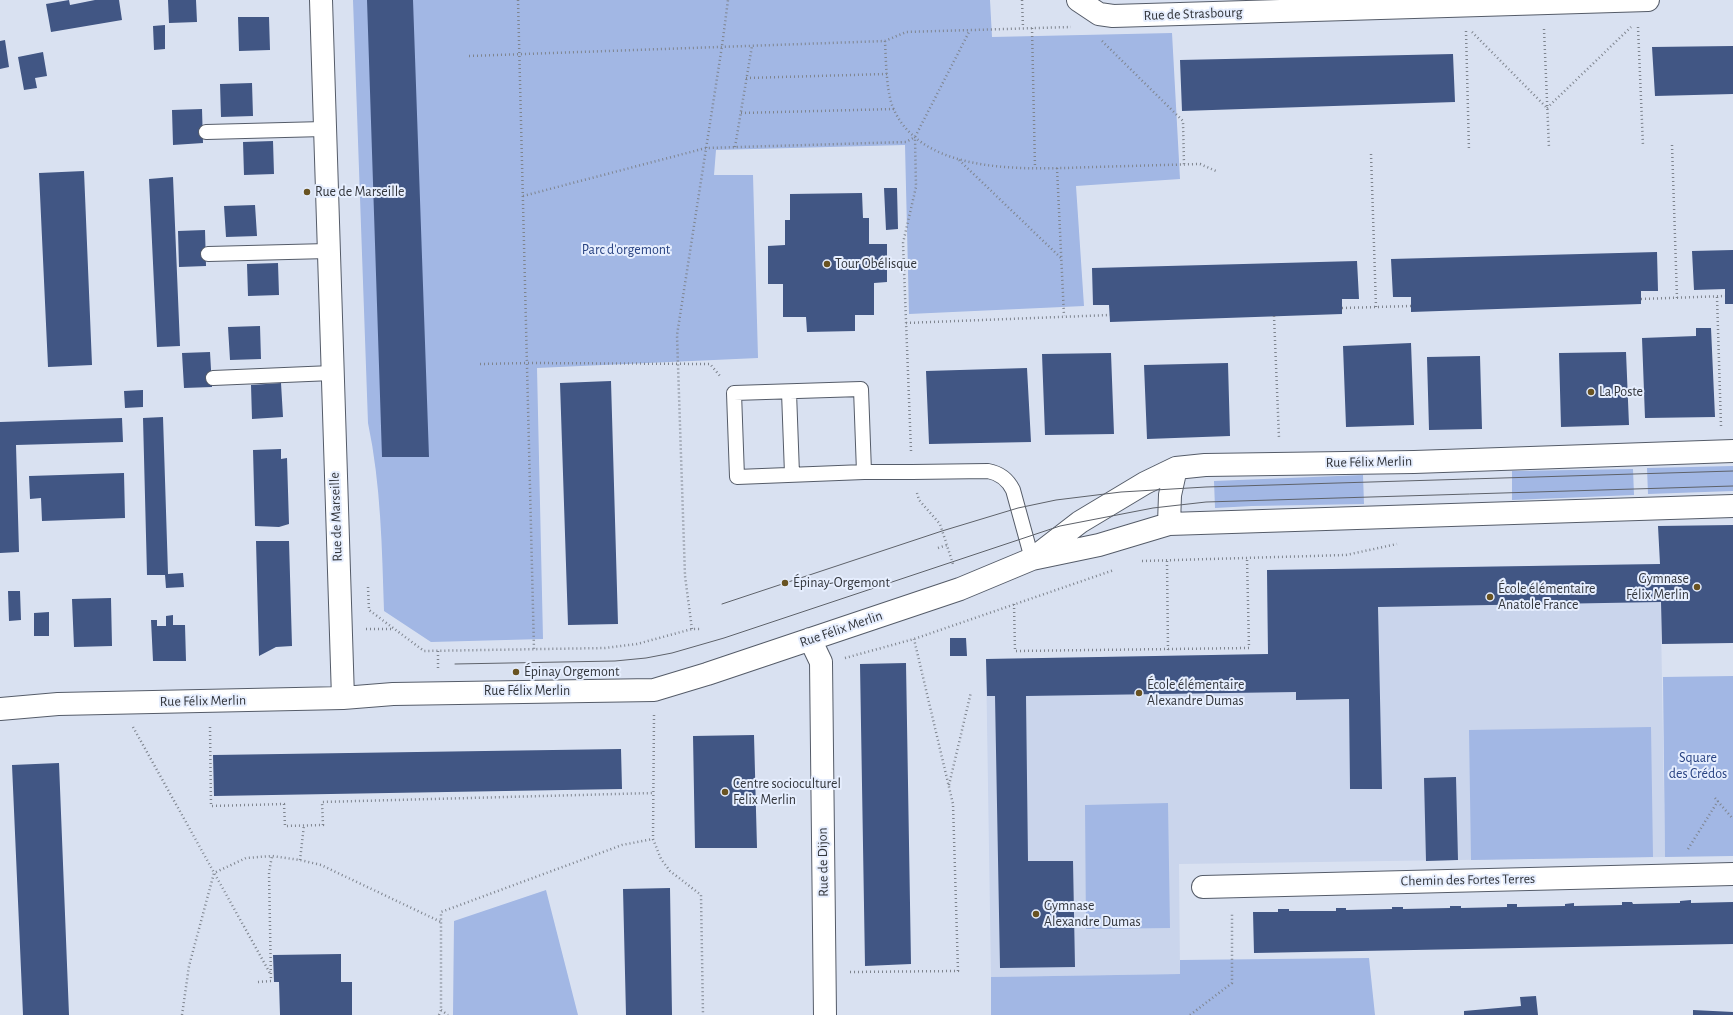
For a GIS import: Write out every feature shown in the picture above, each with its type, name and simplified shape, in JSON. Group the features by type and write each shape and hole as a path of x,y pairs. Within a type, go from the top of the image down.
{"street":[{"name":"Rue de Marseille","path":"321,0 342,698"},
{"name":"Rue de Strasbourg","path":"1078,0 1099,14 1113,16 1466,15 1543,3 1637,10 1648,0"},
{"name":"Rue Félix Merlin","path":"1032,559 1080,522 1145,483 1176,468 1205,465 1422,461 1727,451"},
{"path":"1169,524 1170,495 1176,468"},
{"name":"Rue Félix Merlin","path":"0,709 58,704 342,698 400,694 654,690 707,674 960,589 1032,559 1099,545 1169,524 1733,506"},
{"name":"Rue de Dijon","path":"810,639 821,662 825,1015"},
{"name":"Chemin des Fortes Terres","path":"1203,887 1733,874"}],"lane":[{"path":"206,132 324,129"},
{"path":"208,254 328,251"},
{"path":"213,378 332,372"},
{"path":"864,472 861,389 734,394 738,477 864,472 988,471 999,475 1010,483 1032,559"},
{"path":"789,392 792,474"}],"path":[{"path":"518,0 534,650"},
{"path":"692,629 686,576 677,335 728,0"},
{"path":"1022,0 1023,28"},
{"path":"1543,3 1549,148"},
{"path":"1547,109 1637,10"},
{"path":"1637,10 1643,146"},
{"path":"1466,15 1547,109"},
{"path":"1466,15 1469,151"},
{"path":"470,56 885,41 906,32 1033,28 1035,168"},
{"path":"960,589 940,524 919,500 912,472 903,243 916,187 915,137 970,30"},
{"path":"1099,38 1183,121 1184,164"},
{"path":"885,41 887,74 894,109 915,137 936,151 958,159 994,167 1057,168 1200,164 1216,171"},
{"path":"735,147 752,46"},
{"path":"746,78 887,74"},
{"path":"741,113 894,109"},
{"path":"523,196 706,148 906,142 915,137"},
{"path":"1672,145 1677,298"},
{"path":"1371,154 1376,307"},
{"path":"958,159 1062,259"},
{"path":"1057,168 1064,316"},
{"path":"1641,299 1725,296"},
{"path":"1717,297 1727,451"},
{"path":"1342,308 1411,306"},
{"path":"906,323 1110,315"},
{"path":"1274,316 1279,435"},
{"path":"480,364 527,362 710,364 734,394"},
{"path":"1139,561 1346,555 1399,544"},
{"path":"938,548 947,545"},
{"path":"1014,604 1015,651 1249,648 1248,558"},
{"path":"1167,560 1168,650"},
{"path":"821,662 861,654 914,639 1117,569"},
{"path":"369,610 424,651 605,648 637,644 692,629 701,629"},
{"path":"825,973 958,971 953,804 914,639"},
{"path":"654,690 653,838 661,859 670,871 701,895 703,1015"},
{"path":"948,785 971,692"},
{"path":"210,724 211,806 284,804 285,826 323,825 322,802 654,793"},
{"path":"134,729 271,975"},
{"path":"1715,798 1733,818"},
{"path":"1681,875 1680,861 1718,801"},
{"path":"300,860 304,825"},
{"path":"439,1015 441,1010 441,912 622,845 653,838"},
{"path":"258,982 271,981 269,872 272,856"},
{"path":"182,1015 189,966 214,873 246,858 272,856 321,865 441,922"},
{"path":"1190,1015 1232,983 1232,886"},
{"path":"441,1010 448,1015"}],"shaded area":[{"path":"1660,564 1665,857 1179,864 1180,974 991,977 986,659 1268,654 1267,570"}],"green space":[{"name":"Parc d'orgemont","path":"353,0 990,0 992,37 1172,33 1180,179 1076,186 1084,306 909,314 905,145 716,150 714,175 753,175 758,358 537,368 543,639 431,642 384,611 378,493 376,470 368,423"},
{"path":"1733,466 1733,491 1648,494 1647,468"},
{"path":"1633,469 1634,495 1512,500 1512,471"},
{"path":"1363,475 1364,504 1215,508 1214,481"},
{"name":"Square des Crédos","path":"1733,676 1733,856 1665,857 1663,677"},
{"path":"1651,727 1653,857 1471,860 1469,730"},
{"path":"1168,803 1170,928 1086,929 1085,805"},
{"path":"546,890 578,1015 453,1015 454,921"},
{"path":"1369,958 1375,1015 991,1015 991,977 1180,974 1180,960"}],"building":[{"path":"69,0 70,5 95,0 119,0 122,20 51,32 46,4"},
{"path":"168,0 196,0 197,22 169,23"},
{"path":"367,0 413,0 429,457 382,457"},
{"path":"238,17 269,17 270,50 239,51"},
{"path":"165,25 165,49 154,50 153,26"},
{"path":"5,40 9,67 0,69 0,41"},
{"path":"1733,46 1733,94 1655,96 1652,47"},
{"path":"43,52 47,76 35,78 37,88 24,90 18,57"},
{"path":"1453,54 1455,102 1182,111 1180,60"},
{"path":"252,83 253,116 221,117 220,84"},
{"path":"202,109 203,143 173,145 172,110"},
{"path":"273,141 274,174 244,175 243,142"},
{"path":"84,171 92,365 48,367 39,173"},
{"path":"173,177 180,346 157,347 149,179"},
{"path":"884,188 897,188 898,229 886,230"},
{"name":"Tour Obélisque","path":"862,193 863,218 869,218 869,244 887,244 887,282 874,283 874,315 855,315 855,331 807,332 806,317 783,317 783,284 768,284 768,246 785,245 785,220 790,220 790,194"},
{"path":"255,205 257,236 226,237 224,206"},
{"path":"205,230 206,266 179,267 178,231"},
{"path":"1733,250 1733,304 1725,304 1725,289 1694,290 1692,251"},
{"path":"1657,252 1658,291 1641,291 1641,304 1411,312 1411,297 1393,297 1391,259"},
{"path":"1357,261 1359,299 1342,299 1342,314 1110,322 1109,305 1093,305 1092,268"},
{"path":"278,263 279,295 248,296 247,264"},
{"path":"260,326 261,359 230,360 228,327"},
{"path":"1696,328 1711,328 1715,417 1645,418 1642,338 1696,336"},
{"path":"1411,343 1414,425 1346,427 1343,346"},
{"path":"210,352 212,387 184,388 182,353"},
{"path":"1626,352 1629,425 1561,427 1559,353"},
{"path":"1111,353 1114,434 1045,435 1042,354"},
{"path":"1480,356 1482,429 1429,430 1427,357"},
{"path":"1228,363 1230,436 1147,439 1144,365"},
{"path":"1027,368 1031,442 929,444 926,371"},
{"path":"611,381 618,624 568,625 560,383"},
{"path":"281,383 283,417 252,419 251,385"},
{"path":"143,390 143,407 125,408 124,391"},
{"path":"163,417 168,574 183,573 184,587 166,588 165,575 147,575 143,418"},
{"path":"122,418 123,442 16,445 19,552 0,553 0,422"},
{"path":"281,449 281,459 287,458 289,524 279,527 255,526 253,450"},
{"path":"124,473 125,518 42,521 41,498 30,499 29,476"},
{"path":"1733,525 1733,643 1662,644 1661,602 1378,607 1382,789 1350,789 1349,699 1296,700 1296,692 1026,696 1028,861 1073,861 1075,967 1000,968 995,696 987,696 986,659 1268,654 1267,570 1660,564 1658,526"},
{"path":"256,541 289,541 292,646 276,647 259,656"},
{"path":"8,591 20,591 21,620 9,621"},
{"path":"111,598 112,646 74,647 72,599"},
{"path":"49,612 49,636 34,636 34,613"},
{"path":"173,615 173,625 185,625 186,661 153,661 151,620 157,620 157,626 166,626 166,616"},
{"path":"950,638 966,638 967,656 950,656"},
{"path":"906,663 911,964 865,966 860,664"},
{"name":"Centre socioculturel Felix Merlin","path":"754,735 757,848 695,848 693,736"},
{"path":"621,749 622,789 214,796 213,755"},
{"path":"59,763 69,1015 23,1015 12,765"},
{"path":"1456,777 1458,860 1426,861 1424,778"},
{"path":"670,888 672,1015 626,1015 623,889"},
{"path":"1691,900 1691,903 1733,902 1733,944 1254,953 1253,912 1278,912 1278,909 1289,909 1289,911 1336,911 1336,908 1346,908 1346,910 1392,909 1392,907 1403,907 1403,909 1450,908 1450,906 1461,906 1461,908 1507,907 1507,904 1517,904 1517,907 1565,906 1565,904 1574,903 1574,906 1622,905 1622,902 1632,902 1633,904 1680,903 1680,901"},
{"path":"341,954 341,982 352,982 352,1015 280,1015 279,982 274,982 273,955"},
{"path":"1536,996 1538,1015 1464,1015 1464,1011 1521,1006 1520,997"},
{"path":"1693,1010 1733,1012 1733,1015 1693,1015"}],"tram line":[{"path":"722,604 942,531 1018,508 1056,500 1121,492 1206,487 1733,471"},
{"path":"455,664 615,661 646,658 672,653 724,638 1060,526 1153,508 1206,502 1733,486"}],"place":[{"name":"Rue de Marseille","path":"307,192"},
{"name":"Tour Obélisque","path":"827,264"},
{"name":"La Poste","path":"1591,392"},
{"name":"Épinay-Orgemont","path":"785,583"},
{"name":"Gymnase Félix Merlin","path":"1697,587"},
{"name":"École élémentaire Anatole France","path":"1490,597"},
{"name":"Épinay Orgemont","path":"516,672"},
{"name":"École élémentaire Alexandre Dumas","path":"1139,693"},
{"name":"Centre socioculturel Felix Merlin","path":"725,792"},
{"name":"Gymnase Alexandre Dumas","path":"1036,914"}]}
